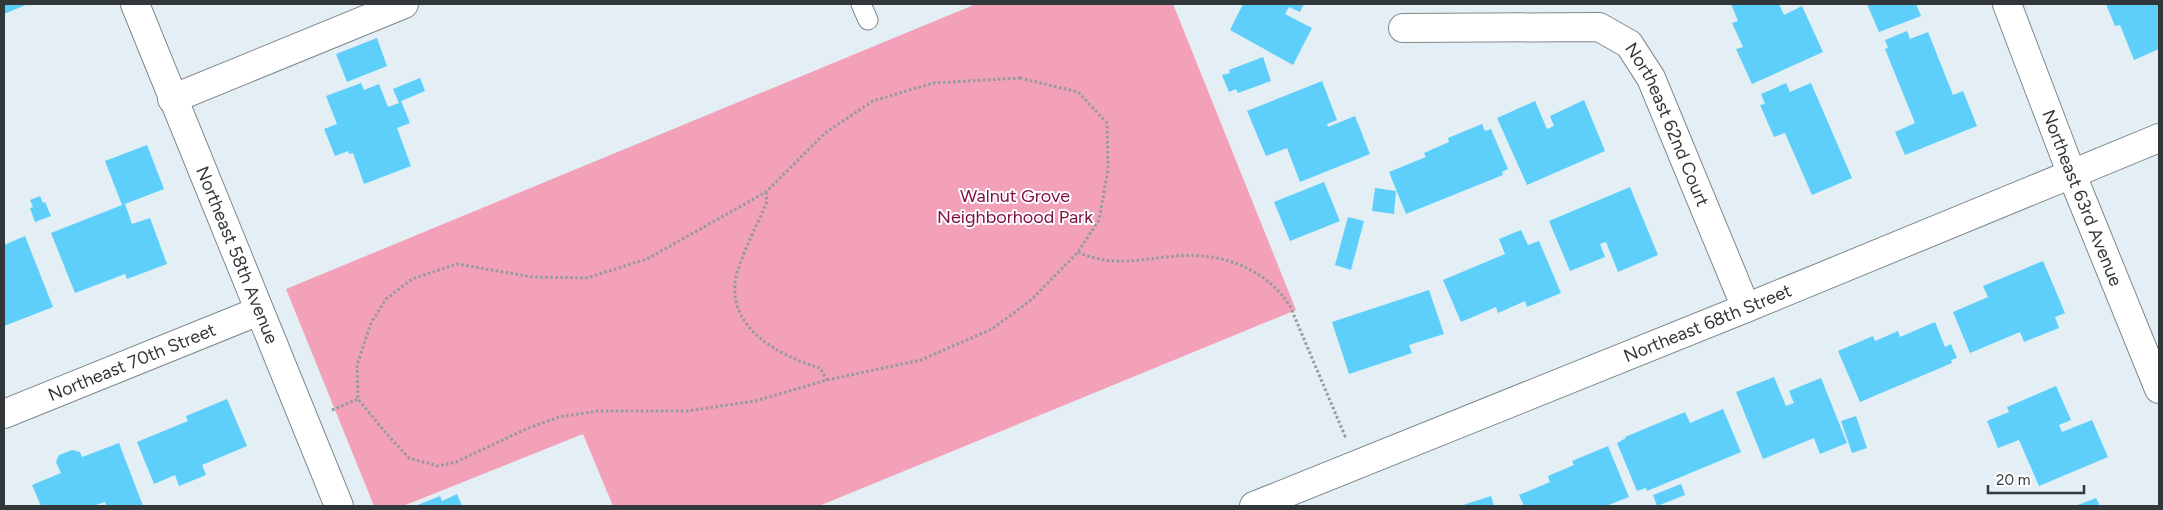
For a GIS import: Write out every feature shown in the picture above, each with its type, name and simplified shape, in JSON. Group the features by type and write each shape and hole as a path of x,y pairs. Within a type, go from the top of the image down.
{"street":[{"name":"Northeast 58th Avenue","path":"135,4 339,506"},
{"path":"172,99 404,4"},
{"name":"Northeast 63rd Avenue","path":"2007,4 2072,175 2159,389"},
{"name":"Northeast 62nd Court","path":"1403,28 1599,26 1629,44 1651,78 1746,308"},
{"name":"Northeast 68th Street","path":"1254,506 1746,308 2159,138"},
{"name":"Northeast 70th Street","path":"4,414 259,311"}],"path":[{"path":"1020,78 1078,92 1107,124 1108,170 1099,220 1078,252 1031,300 992,329 921,360 827,380 755,401 686,411 598,411 559,417 526,429 456,462 438,466 409,458 384,431 358,398 357,365 371,323 386,300 412,279 457,264 533,277 587,278 647,259 766,192 825,133 873,101 933,82 1020,78"},
{"path":"766,192 767,202 737,273 735,302 747,325 771,348 800,362 820,368 827,380"},
{"path":"1078,252 1093,259 1114,262 1179,256 1214,257 1248,268 1265,278 1284,295 1290,306 1345,436"}],"green space":[{"name":"Walnut Grove Neighborhood Park","path":"976,4 1173,4 1296,310 819,506 613,506 583,434 403,506 374,506 286,289"}],"building":[{"path":"4,4 28,4 4,14"},
{"path":"1243,4 1304,4 1300,12 1289,7 1285,14 1312,28 1293,65 1230,30"},
{"path":"1731,4 1779,4 1784,15 1802,6 1823,52 1752,84 1736,49 1743,47 1732,23 1738,21"},
{"path":"1867,4 1916,4 1921,16 1879,32"},
{"path":"2106,4 2159,4 2159,49 2134,60 2120,25 2115,26"},
{"path":"1907,31 1910,39 1928,32 1953,95 1963,91 1977,126 1905,155 1895,132 1915,123 1885,49 1888,48 1885,40"},
{"path":"377,38 387,66 347,82 336,54"},
{"path":"1263,57 1271,81 1238,93 1236,89 1229,92 1222,75 1230,73 1229,70"},
{"path":"420,78 425,91 401,101 410,123 397,128 411,166 364,184 353,153 349,154 348,151 335,156 324,129 337,124 326,96 361,83 364,90 379,84 388,107 399,103 393,89"},
{"path":"1322,81 1337,120 1327,124 1328,127 1355,116 1370,154 1300,182 1287,148 1266,156 1247,111"},
{"path":"1786,83 1790,92 1811,83 1852,178 1812,195 1785,133 1774,137 1760,105 1765,104 1761,94"},
{"path":"1584,100 1605,151 1527,185 1497,118 1535,101 1547,129 1554,126 1550,116"},
{"path":"1482,124 1485,131 1491,129 1508,169 1502,172 1503,175 1406,214 1389,172 1426,157 1424,153 1449,142 1448,138"},
{"path":"147,145 164,189 125,204 132,224 150,218 167,264 127,279 125,274 75,293 51,233 122,205 105,161"},
{"path":"1324,182 1340,221 1290,241 1274,202"},
{"path":"1630,187 1658,255 1618,272 1606,242 1600,244 1605,257 1570,271 1549,221"},
{"path":"1375,188 1396,191 1394,214 1372,211"},
{"path":"40,196 51,216 35,222 30,208 33,207 30,200"},
{"path":"1348,217 1364,221 1351,270 1335,265"},
{"path":"1521,230 1528,245 1539,241 1561,293 1527,307 1525,301 1498,313 1496,307 1461,322 1443,280 1505,254 1499,239"},
{"path":"25,236 53,307 4,326 4,245"},
{"path":"2043,261 2065,313 2055,317 2059,328 2024,342 2020,332 1970,353 1953,312 1988,297 1983,286"},
{"path":"1429,290 1444,334 1409,345 1412,353 1349,374 1332,322"},
{"path":"1935,322 1945,347 1951,344 1957,358 1951,360 1952,363 1860,402 1838,351 1873,336 1875,341 1898,331 1900,337"},
{"path":"1774,377 1786,406 1794,403 1789,391 1821,378 1847,443 1820,454 1814,438 1763,459 1736,392"},
{"path":"2056,386 2071,420 2059,425 2062,432 2092,420 2108,457 2039,486 2019,440 1998,448 1987,421 2009,412 2007,407"},
{"path":"227,399 247,446 202,465 206,475 179,486 175,475 154,484 137,442 188,421 186,416"},
{"path":"1723,409 1741,452 1647,491 1646,488 1637,491 1617,443 1625,437 1685,412 1690,423"},
{"path":"1856,416 1867,448 1852,453 1841,421"},
{"path":"119,443 143,506 106,506 105,502 93,506 41,506 32,485 61,473 56,462 59,455 72,450 80,452 82,457"},
{"path":"1608,446 1629,497 1606,506 1524,506 1519,495 1550,482 1548,476 1574,465 1572,461"},
{"path":"1681,484 1685,495 1657,506 1653,495"},
{"path":"457,494 462,506 415,506 440,496 442,501"},
{"path":"1491,496 1494,506 1460,506"},
{"path":"2096,498 2100,506 2075,506"}]}
